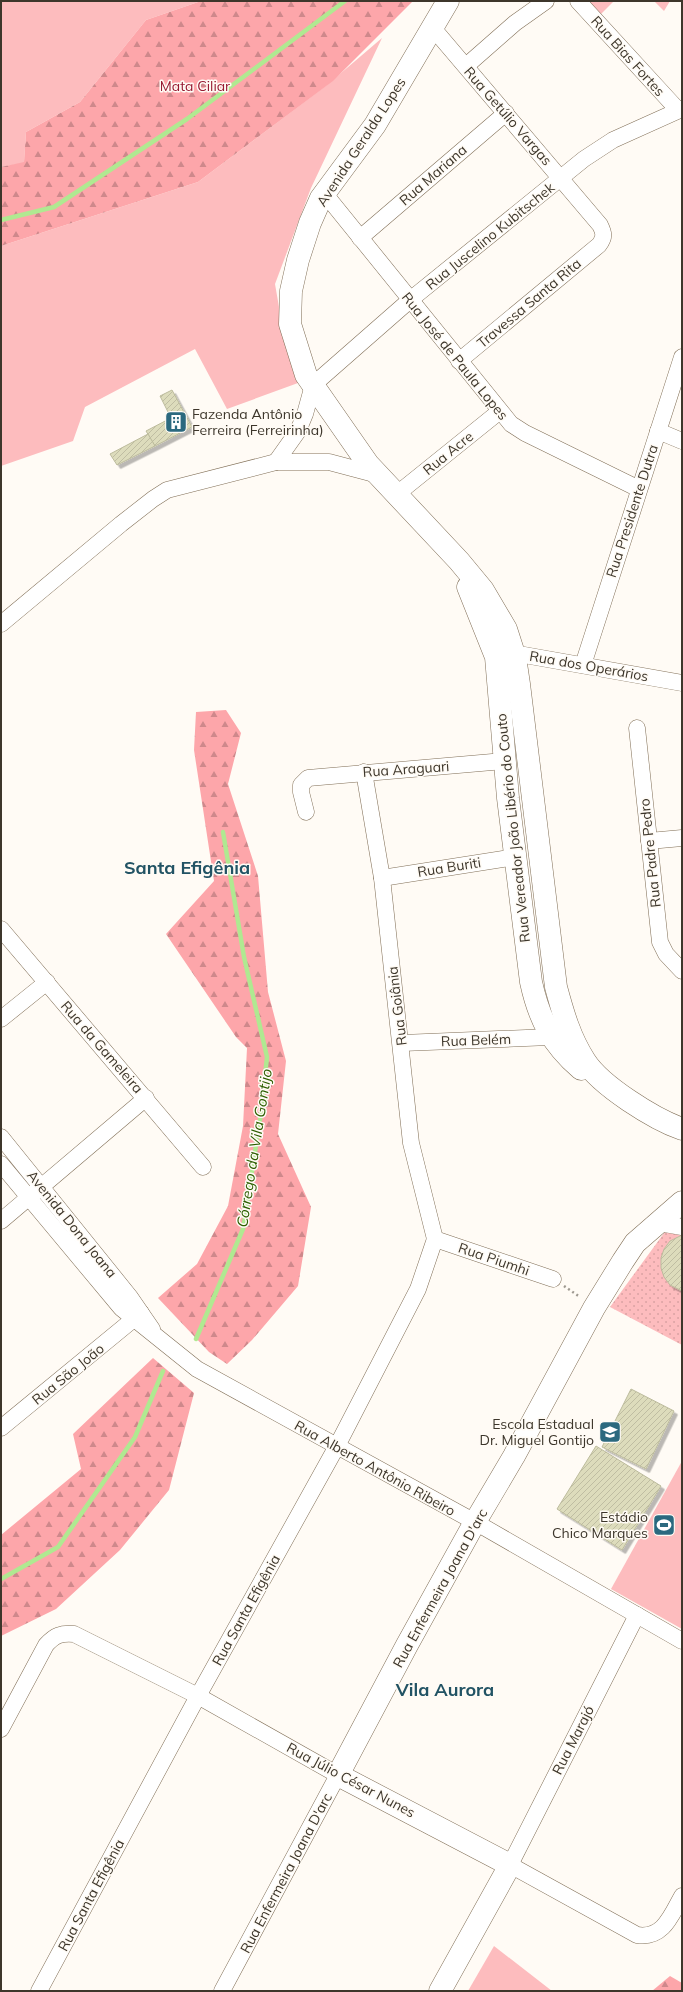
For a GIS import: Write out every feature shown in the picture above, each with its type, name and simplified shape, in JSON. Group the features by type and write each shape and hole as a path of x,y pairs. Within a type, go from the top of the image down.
{"main road":[{"name":"Avenida Geralda Lopes","path":"319,393 306,375 290,324 291,291 298,260 310,223 325,194 375,125 448,1"},
{"name":"Rua Vereador João Libério do Couto","path":"319,393 368,464 459,561 483,590 506,629 504,761 535,1004 560,1035 586,1062 597,1079"},
{"name":"Rua Vereador João Libério do Couto","path":"505,655 519,684 556,987 560,1035"},
{"path":"597,1079 644,1110 682,1129"},
{"path":"597,1079 649,1121 682,1141"},
{"name":"Rua Enfermeira Joana D'arc","path":"338,1775 475,1522 514,1456 594,1308 635,1243 682,1202"},
{"name":"Rua Júlio César Nunes","path":"338,1775 510,1865"},
{"path":"440,1991 510,1865"}],"street":[{"path":"466,66 515,23 546,1"},
{"name":"Rua Bias Fortes","path":"578,1 680,110"},
{"name":"Rua Getúlio Vargas","path":"432,27 562,178 600,225 604,233 604,239 599,245"},
{"name":"Rua Juscelino Kubitschek","path":"319,393 410,300 584,159 613,140 680,110"},
{"name":"Rua Mariana","path":"360,238 506,113"},
{"name":"Rua José de Paula Lopes","path":"325,194 510,424 525,433 639,489"},
{"name":"Travessa Santa Rita","path":"459,361 599,245"},
{"name":"Rua Presidente Dutra","path":"583,665 682,357"},
{"path":"276,462 298,431 305,414 319,393"},
{"name":"Rua Acre","path":"397,494 500,411"},
{"path":"658,431 682,441"},
{"path":"1,624 121,524 167,490 276,462 329,462 378,474"},
{"name":"Rua dos Operários","path":"505,655 583,665 682,683"},
{"name":"Rua Padre Pedro","path":"637,728 660,942 666,954 682,970"},
{"name":"Rua Araguari","path":"306,812 300,785 308,778 504,761"},
{"name":"Rua Goiânia","path":"364,772 382,878 402,1043 412,1143 435,1240"},
{"path":"649,841 682,838"},
{"name":"Rua Buriti","path":"382,878 516,857"},
{"name":"Rua da Gameleira","path":"1,929 203,1167"},
{"path":"1,1019 47,982"},
{"name":"Rua Belém","path":"402,1043 560,1035"},
{"path":"1,1221 146,1098"},
{"name":"Avenida Dona Joana","path":"1,1137 42,1187 138,1316"},
{"name":"Avenida Dona Joana","path":"1,1164 121,1308 138,1316"},
{"path":"659,1223 682,1227"},
{"name":"Rua Piumhi","path":"435,1240 553,1279"},
{"name":"Rua Santa Efigênia","path":"39,1991 198,1696 337,1446 418,1289 435,1240"},
{"name":"Rua Alberto Antônio Ribeiro","path":"138,1316 156,1335 197,1369 475,1522 682,1641"},
{"name":"Rua São João","path":"1,1428 138,1316"},
{"name":"Rua Marajó","path":"510,1865 637,1615"},
{"name":"Rua Júlio César Nunes","path":"1,1729 46,1645 54,1636 63,1633 74,1634 198,1696 338,1775"},
{"name":"Rua Enfermeira Joana D'arc","path":"222,1991 338,1775"},
{"name":"Rua Júlio César Nunes","path":"510,1865 637,1935 648,1936 657,1933 670,1918 682,1896"}],"shaded area":[{"path":"1,1 201,1 146,20 80,102 26,132 24,163 1,167"},
{"path":"585,1 614,1 601,14"},
{"path":"654,1 670,1 664,11"},
{"path":"382,38 311,188 275,284 283,330 298,383 227,409 195,349 85,407 73,441 1,466 1,246 198,182 327,85"},
{"path":"667,1229 682,1230 682,1345 610,1307"},
{"name":"Estádio Chico Marques","path":"682,1461 682,1629 611,1589"},
{"path":"494,1946 552,1991 468,1991"}],"green space":[{"name":"Mata Ciliar","path":"201,1 413,1 333,81 198,182 1,246 1,167 24,162 26,132 80,102 146,20"},
{"path":"226,710 241,733 228,784 258,876 268,992 286,1061 278,1134 311,1207 298,1286 252,1340 227,1364 209,1352 158,1298 197,1264 228,1206 243,1126 247,1048 236,1037 166,934 214,881 194,750 196,712"},
{"path":"153,1358 194,1393 169,1490 120,1550 56,1609 1,1636 1,1535 81,1469 73,1434"},
{"path":"670,1976 682,1983 682,1991 652,1991"}],"building":[{"name":"Fazenda Antônio Ferreira (Ferreirinha)","path":"172,390 192,427 155,446 146,431 171,418 160,396"},
{"path":"148,434 155,446 117,465 110,454"},
{"path":"682,1235 682,1291 670,1285 664,1277 661,1268 661,1258 664,1249 670,1241"},
{"path":"631,1389 674,1411 646,1469 602,1447"},
{"path":"596,1446 661,1486 622,1550 557,1509"}],"waterway":[{"path":"1,220 54,207 187,119 345,1"},
{"name":"Córrego da Vila Gontijo","path":"196,1339 243,1229 261,1113 267,1057 244,957 223,832"},
{"name":"Córrego da Vila Gontijo","path":"1,1579 58,1547 135,1437 163,1371"}],"place":[{"name":"Fazenda Antônio Ferreira (Ferreirinha)","path":"176,422"},
{"name":"Escola Estadual Dr. Miguel Gontijo","path":"610,1432"},
{"name":"Estádio Chico Marques","path":"664,1525"}],"district":[{"name":"Santa Efigênia","path":"187,867"},
{"name":"Vila Aurora","path":"445,1689"}]}
